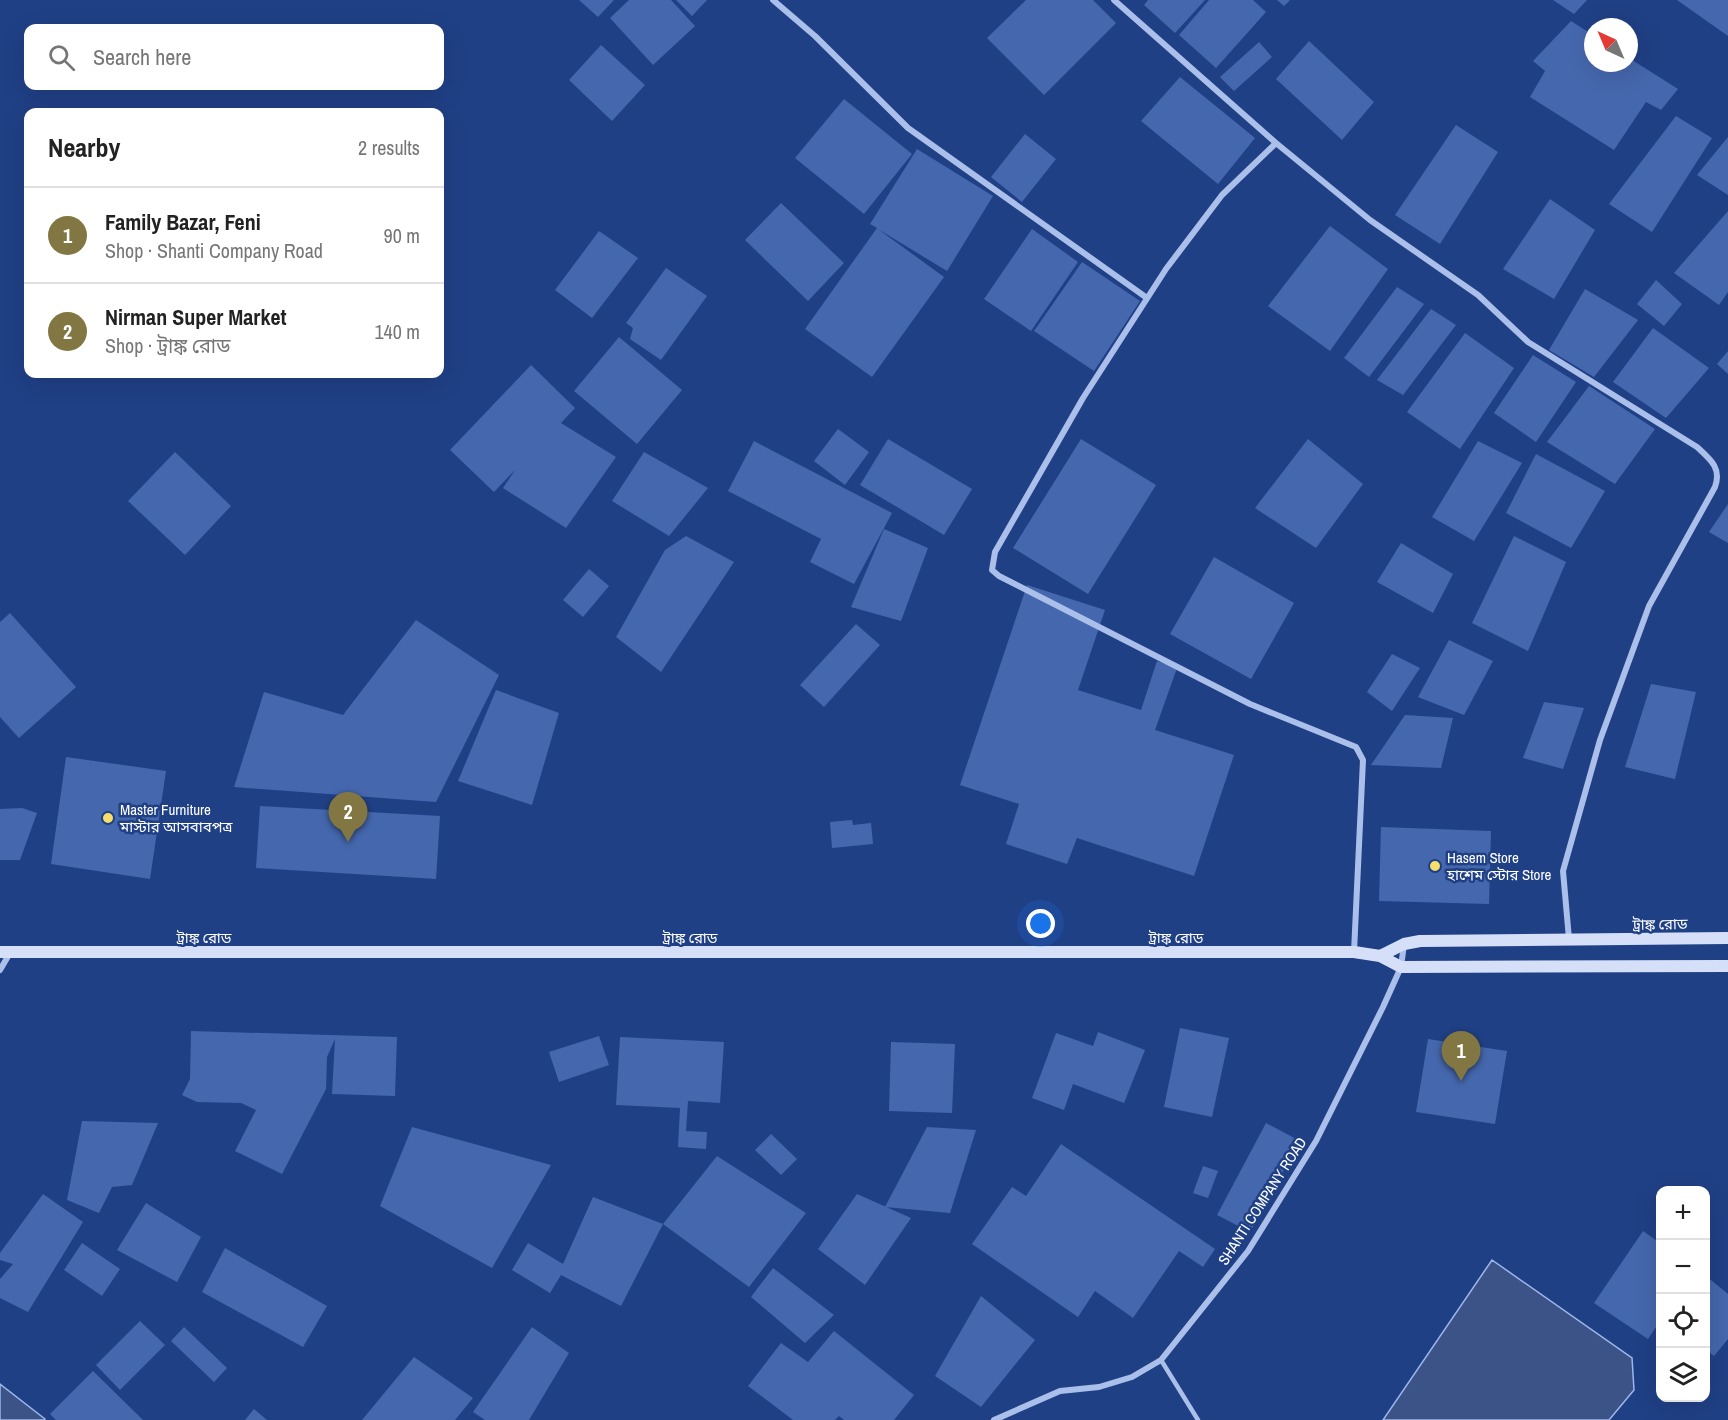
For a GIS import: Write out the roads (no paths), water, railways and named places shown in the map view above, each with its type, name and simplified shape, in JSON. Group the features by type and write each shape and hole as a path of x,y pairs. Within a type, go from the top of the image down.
{"main road":[{"name":"ট্রাঙ্ক রোড","path":"1380,956 1404,944 1420,942 1728,938"},
{"name":"ট্রাঙ্ক রোড","path":"5,952 1354,952 1380,956 1401,967 1728,966"}],"street":[{"path":"773,0 815,36 908,128 1147,298"},
{"path":"1114,0 1276,143 1370,220 1478,295 1528,342 1697,447 1713,462 1718,477 1715,487 1648,606 1600,740 1563,871 1569,940"},
{"path":"1276,143 1222,195 1147,298 1083,398 1006,531 995,552 992,570 999,576 1250,704 1356,747 1363,760 1354,952"},
{"name":"SHANTI COMPANY ROAD","path":"994,1420 1060,1390 1099,1387 1132,1377 1161,1360 1248,1251 1316,1141 1401,967 1404,944"},
{"path":"0,970 5,952"}],"lane":[{"path":"1161,1360 1198,1420"}],"water":[{"path":"1492,1260 1632,1358 1634,1390 1609,1420 1383,1420"},
{"path":"0,1384 45,1419 0,1420"}],"place":[{"name":"Master Furniture মাস্টার আসবাবপত্র","path":"108,818"},
{"name":"Nirman Super Market","path":"348,842"},
{"name":"Hasem Store হাশেম স্টোর Store","path":"1435,866"},
{"name":"Family Bazar, Feni","path":"1461,1081"}]}
